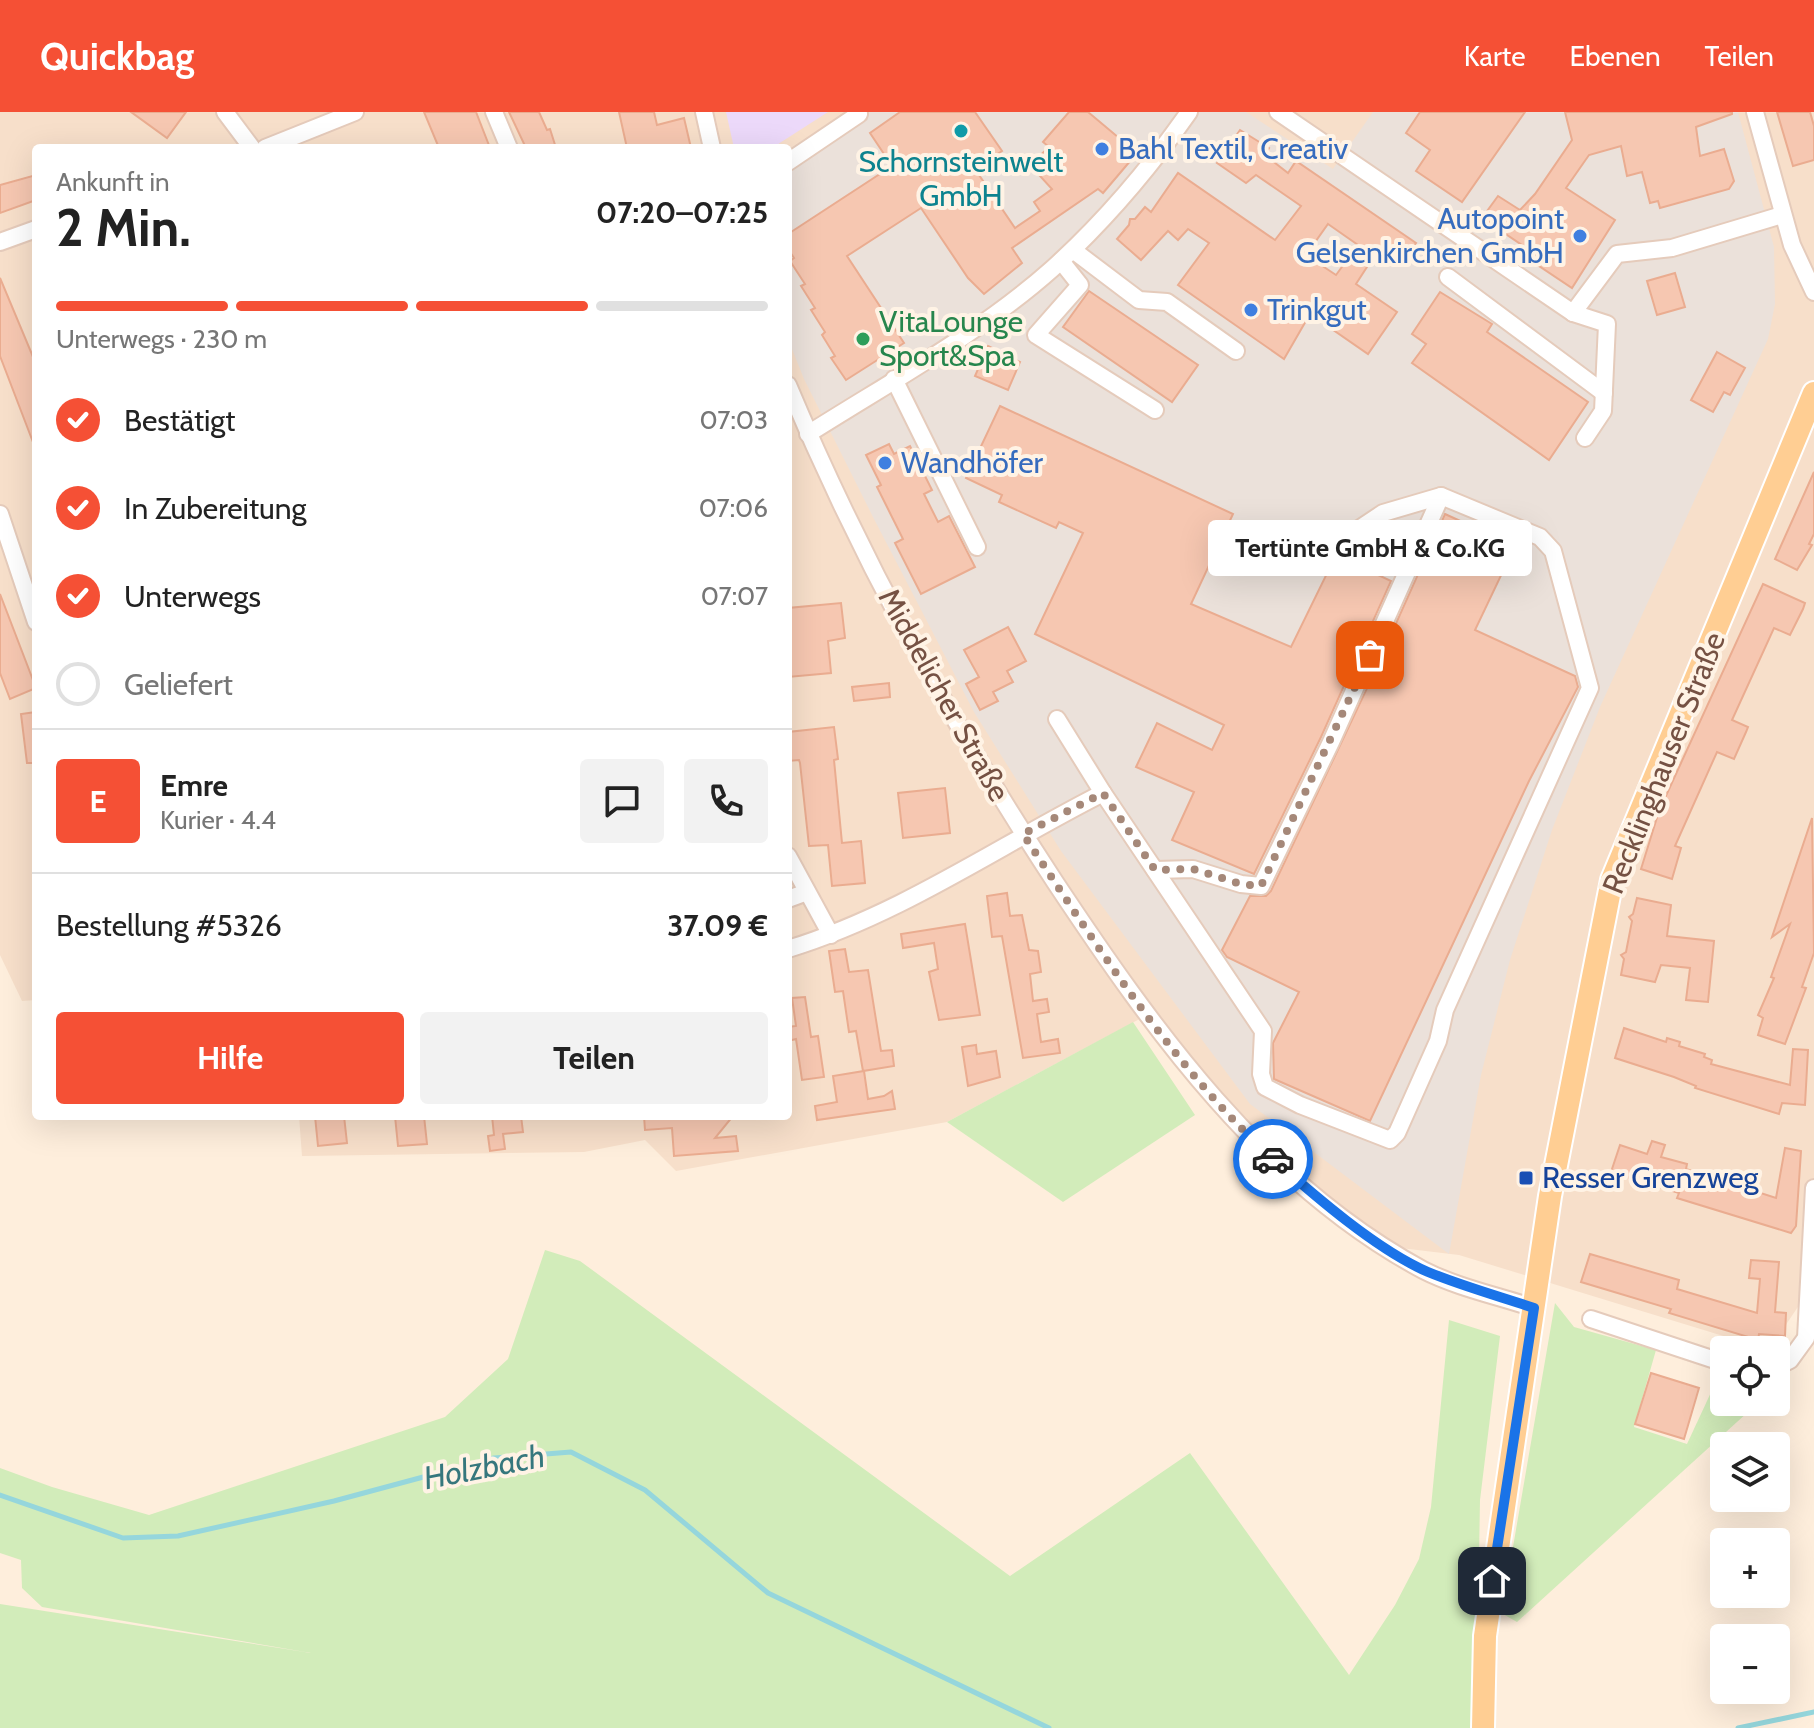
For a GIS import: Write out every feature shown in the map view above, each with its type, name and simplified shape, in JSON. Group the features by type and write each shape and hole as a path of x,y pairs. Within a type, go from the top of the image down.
{"main road":[{"name":"Recklinghauser Straße","path":"1483,1728 1485,1636 1500,1526 1576,1052 1612,880 1814,393"}],"street":[{"path":"225,112 249,144"},
{"path":"275,144 355,112"},
{"path":"494,112 507,144"},
{"path":"704,112 711,144"},
{"path":"808,434 999,311 1067,255 1117,203 1189,112"},
{"path":"1278,112 1573,313 1607,324 1603,411 1585,438"},
{"path":"1755,112 1782,215 1814,292"},
{"path":"792,159 859,114"},
{"path":"1573,313 1617,254 1672,248 1782,215"},
{"path":"0,242 32,230"},
{"path":"1792,245 1814,256"},
{"path":"1067,255 1139,300 1167,302 1236,351"},
{"path":"1067,255 1080,285 1036,335 1155,410"},
{"path":"1448,277 1604,393"},
{"path":"894,379 977,547"},
{"name":"Middelicher Straße","path":"792,395 848,521 950,713 1023,834 1147,1015 1196,1080 1250,1137 1308,1190 1384,1246 1426,1271 1534,1308"},
{"path":"1155,870 1193,869 1241,884 1261,886 1331,742 1441,496"},
{"path":"1057,719 1263,1031 1261,1074 1265,1087 1300,1105 1390,1140 1397,1133 1409,1107 1438,1041 1445,1010 1590,688 1553,551 1540,537 1441,496 1383,513 1338,543"},
{"path":"0,514 32,609"},
{"path":"792,948 831,935 926,892 1023,834 1103,793"},
{"path":"792,864 831,935"},
{"path":"792,898 807,892"},
{"path":"1790,1360 1806,1338 1814,1188"},
{"path":"1591,1319 1710,1358"}],"shaded area":[{"path":"0,112 1814,112 1814,1283 1778,1336 1723,1336 1459,1255 1384,1246 1308,1190 1147,1015 947,1122 676,1171 645,1140 584,1152 302,1156 299,1120 792,1120 792,144 32,144 32,1000 22,1001 0,955"},
{"path":"726,112 828,112 778,144 733,144"},
{"path":"870,112 1246,112 1333,169 1373,112 1738,112 1774,247 1775,304 1768,339 1600,707 1552,830 1510,960 1481,1075 1449,1254 1250,1104 1061,851 974,712 874,519 792,349 792,164"}],"green space":[{"path":"1133,1022 1195,1115 1063,1202 947,1122"},
{"path":"545,1250 580,1261 1010,1576 1190,1453 1349,1675 1395,1605 1419,1559 1431,1507 1449,1320 1500,1336 1480,1500 1476,1728 0,1728 0,1604 311,1653 42,1607 22,1588 21,1560 0,1553 0,1468 52,1487 149,1515 445,1417 508,1359"},
{"path":"1555,1303 1574,1327 1656,1350 1634,1427 1687,1444 1710,1395 1710,1416 1744,1416 1726,1432 1710,1432 1710,1447 1517,1622 1503,1614"}],"building":[{"path":"131,112 186,112 167,138"},
{"path":"424,112 476,112 488,144 437,144"},
{"path":"509,112 539,112 555,144 524,144"},
{"path":"619,112 654,112 657,125 684,118 690,144 626,144"},
{"path":"900,112 975,112 1002,151 975,169 1015,228 1040,211 1034,202 1052,189 1030,165 1049,147 1043,142 1069,112 1088,112 1137,153 1103,193 1098,189 1012,248 1022,263 984,294 968,278 921,208 847,256 904,343 846,380 831,358 835,356 811,310 815,308 801,286 805,284 792,264 792,231 892,166 870,133"},
{"path":"1420,112 1525,112 1462,202 1416,171 1430,150 1406,133"},
{"path":"1565,112 1732,112 1696,127 1700,156 1724,149 1734,181 1729,189 1660,208 1658,201 1650,203 1642,172 1627,176 1621,146 1589,155 1566,188 1615,220 1572,288 1536,264 1541,258 1482,218 1498,196 1520,210 1535,194 1572,140"},
{"path":"1777,112 1810,112 1814,126 1814,160 1793,166"},
{"path":"1240,130 1269,148 1265,155 1288,173 1296,161 1416,243 1400,265 1378,250 1356,284 1397,312 1368,354 1310,314 1284,359 1178,285 1209,243 1188,229 1178,240 1168,231 1141,260 1117,239 1129,225 1130,219 1135,219 1145,207 1151,212 1178,173 1275,240 1301,206 1256,175 1246,183 1217,163","holes":["1328,224 1358,245 1336,275 1306,255"]},
{"path":"32,176 32,201 0,213 0,185"},
{"path":"1675,273 1685,307 1657,315 1647,281"},
{"path":"0,278 32,354 32,440 0,356"},
{"path":"1089,291 1198,365 1172,402 1063,327"},
{"path":"1440,292 1492,324 1487,332 1588,402 1549,460 1412,363 1426,344 1412,334"},
{"path":"988,346 1020,362 1008,390 975,376"},
{"path":"1717,352 1745,368 1730,395 1724,392 1713,412 1691,400"},
{"path":"1000,406 1233,514 1191,604 1291,647 1336,555 1391,581 1321,737 1254,874 1172,840 1194,792 1136,767 1157,723 1212,750 1224,725 1035,634 1083,533 1059,522 1056,528 999,502 1002,495 966,478"},
{"path":"889,444 894,454 910,446 932,490 924,494 938,522 949,516 975,567 921,594 895,543 903,539 877,487 881,485 866,455"},
{"path":"1814,472 1814,534 1809,544 1812,545 1797,570 1775,559"},
{"path":"1445,514 1515,546 1475,630 1575,676 1578,687 1529,781 1370,1121 1274,1079 1273,1043 1299,992 1227,957 1222,950 1250,896 1266,896 1271,891 1369,684 1388,660 1385,659 1388,649 1385,648"},
{"path":"1763,584 1805,603 1803,609 1790,635 1774,628 1732,720 1748,727 1746,732 1734,759 1717,752 1675,846 1681,848 1672,879 1641,869 1659,811"},
{"path":"0,594 32,678 32,690 10,699 0,673"},
{"path":"841,603 845,638 828,641 831,673 792,677 792,608"},
{"path":"1008,627 1026,661 1007,671 1013,682 993,692 998,701 980,710 966,684 979,677 964,650"},
{"path":"889,683 890,697 854,701 852,687"},
{"path":"32,713 32,763 27,763 21,714"},
{"path":"834,727 842,843 861,841 865,883 832,886 828,845 809,846 800,763 799,760 792,761 792,732"},
{"path":"945,788 950,833 903,838 898,793"},
{"path":"1812,818 1814,953 1802,987 1806,988 1785,1044 1758,1035 1763,1018 1758,1015 1774,978 1771,977 1790,924 1772,937"},
{"path":"1007,893 1010,916 1022,915 1029,950 1038,951 1041,972 1030,974 1033,1001 1047,999 1049,1012 1037,1014 1041,1042 1058,1039 1060,1053 1023,1058 1002,936 992,937 987,896"},
{"path":"1637,898 1671,905 1667,936 1714,941 1708,1002 1686,1000 1690,968 1661,965 1655,982 1621,975 1624,959 1621,955 1626,952 1632,921 1629,917 1633,914"},
{"path":"965,924 980,1015 939,1020 929,972 938,969 934,943 903,948 901,934"},
{"path":"845,949 849,972 868,970 881,1051 892,1050 894,1066 863,1071 856,1031 849,1032 843,991 835,992 829,951"},
{"path":"805,997 811,1037 818,1036 824,1077 802,1080 796,1039 792,1040 792,1026 796,1026 792,998"},
{"path":"1624,1028 1666,1042 1667,1038 1680,1042 1679,1046 1705,1054 1704,1057 1712,1060 1711,1064 1790,1085 1793,1049 1808,1050 1805,1105 1782,1103 1779,1114 1695,1088 1674,1077 1615,1058"},
{"path":"976,1045 977,1054 996,1051 1000,1077 968,1086 962,1047"},
{"path":"864,1071 868,1099 892,1091 895,1109 817,1120 815,1106 837,1102 833,1076"},
{"path":"315,1120 344,1120 347,1143 318,1146"},
{"path":"395,1120 424,1120 427,1144 398,1146"},
{"path":"492,1120 522,1120 523,1132 503,1134 505,1149 490,1151 488,1136 494,1135"},
{"path":"644,1120 730,1120 715,1138 736,1136 738,1151 674,1156 672,1128 645,1130"},
{"path":"1652,1141 1665,1145 1661,1157 1687,1164 1686,1169 1776,1198 1785,1148 1801,1151 1796,1226 1791,1233 1677,1198 1679,1193 1611,1172 1620,1145 1647,1154"},
{"path":"1590,1254 1679,1280 1677,1289 1757,1313 1760,1279 1749,1278 1751,1260 1779,1262 1775,1312 1786,1313 1785,1336 1745,1336 1669,1313 1671,1309 1581,1282"},
{"path":"1651,1373 1699,1388 1684,1439 1635,1424"}],"waterway":[{"name":"Holzbach","path":"0,1495 123,1538 178,1536 334,1501 494,1458 571,1452 645,1490 768,1593 1049,1728"},
{"name":"Holzbach","path":"1738,1728 1814,1712"}],"way so far":[{"path":"1273,1159 1196,1080 1103,955 1023,834 1103,793 1155,870 1193,869 1241,884 1261,886 1370,655"}],"place":[{"name":"Schornsteinwelt GmbH","path":"961,131"},
{"name":"Bahl Textil, Creativ","path":"1102,149"},
{"name":"Autopoint Gelsenkirchen GmbH","path":"1580,236"},
{"name":"Trinkgut","path":"1251,310"},
{"name":"VitaLounge Sport&Spa","path":"863,339"},
{"name":"Wandhöfer","path":"885,463"},
{"name":"Tertünte GmbH & Co.KG","path":"1370,655"},
{"name":"Resser Grenzweg","path":"1526,1178"}],"route":[{"path":"1273,1159 1308,1190 1384,1246 1426,1271 1534,1308 1492,1581"}]}
